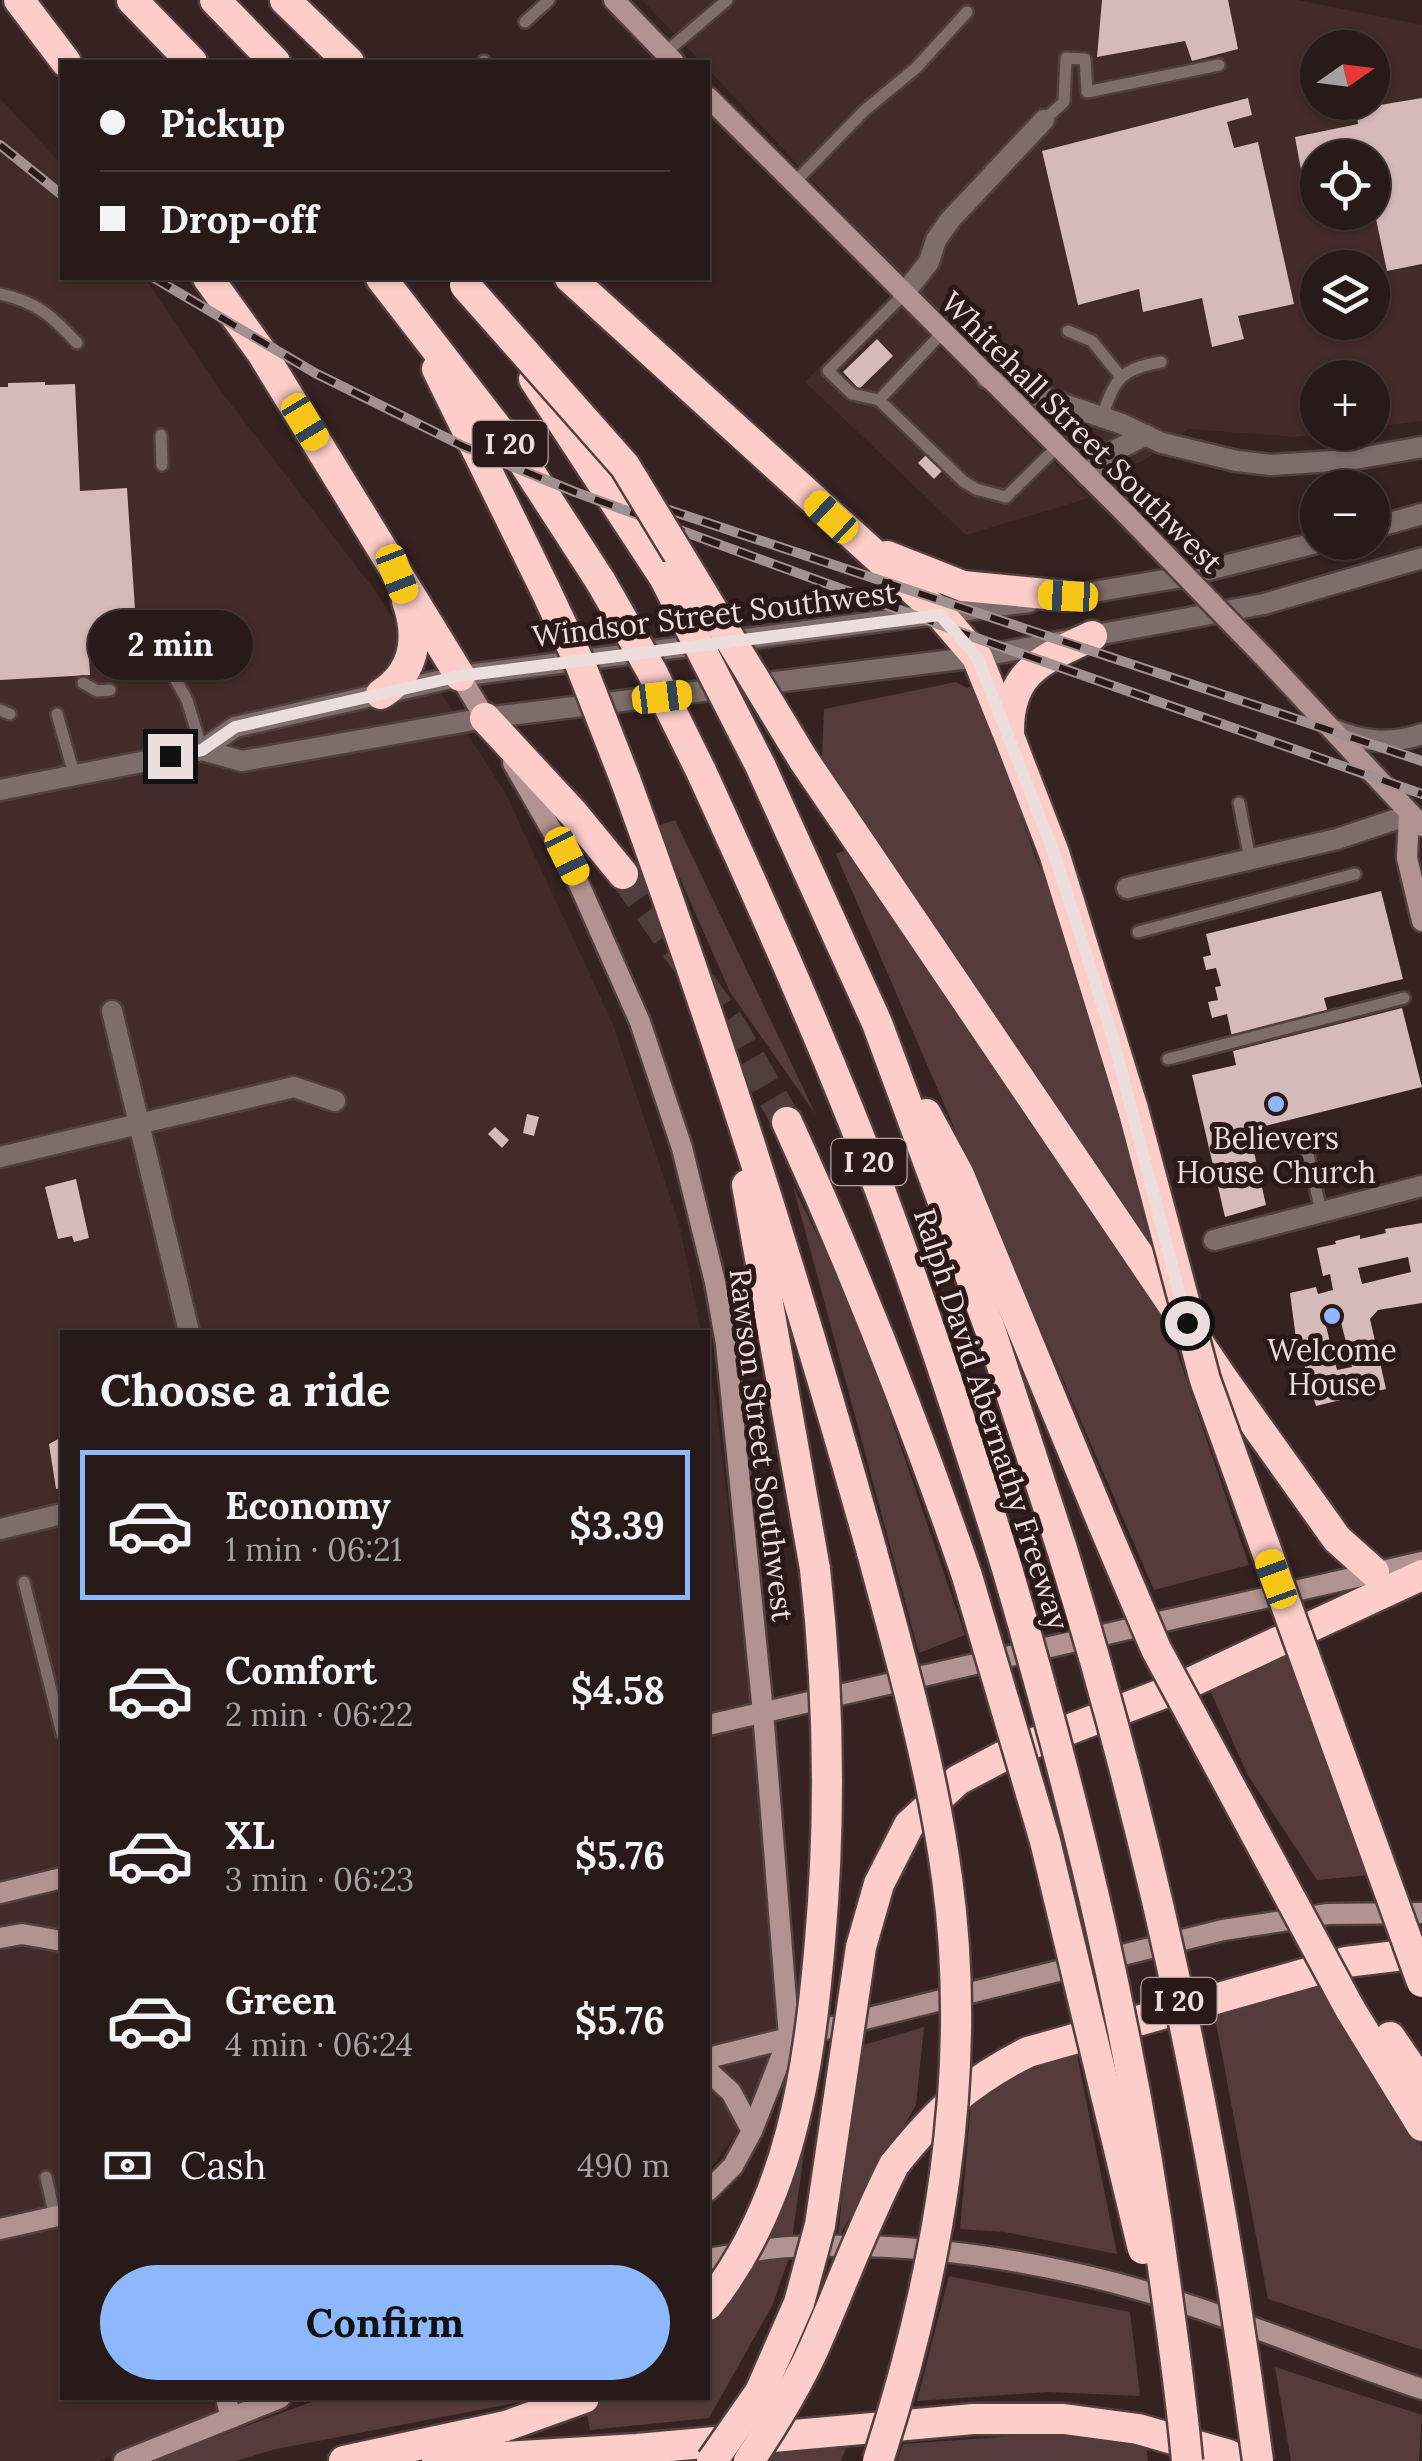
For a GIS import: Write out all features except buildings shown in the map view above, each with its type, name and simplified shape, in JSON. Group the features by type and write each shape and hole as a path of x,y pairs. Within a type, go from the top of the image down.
{"highway":[{"path":"19,0 64,60"},
{"path":"132,0 190,60"},
{"path":"215,0 273,60"},
{"path":"286,0 348,60"},
{"path":"209,280 262,353 460,676"},
{"name":"Ralph David Abernathy Freeway","path":"384,280 533,476 601,582 650,670 701,770 796,982 880,1189 1006,1565 1080,1832 1129,2047 1184,2418 1186,2461"},
{"path":"572,280 940,615 977,657 1054,853 1112,1035 1204,1380 1422,1982"},
{"path":"462,282 625,466 804,759 1223,1380 1336,1539 1374,1572"},
{"name":"Ralph David Abernathy Freeway","path":"462,282 564,421 664,577 760,764 876,1024 991,1332 1099,1668 1138,1817 1183,2016 1222,2218 1258,2461"},
{"path":"410,312 581,666 684,940 775,1219 872,1552 907,1680 936,1813 948,1881 955,2044 939,2226 922,2312 878,2461"},
{"path":"858,542 963,586 1068,596"},
{"path":"381,694 400,680 413,656 413,618 397,574"},
{"path":"1009,736 1009,710 1021,679 1051,655 1092,636"},
{"path":"485,718 623,874"},
{"path":"876,1024 959,1175 1156,1648 1289,1897 1359,2007 1422,2126"},
{"path":"710,2302 737,2265 770,2200 791,2137 806,2067 826,1865 828,1731 815,1569 729,1084"},
{"path":"787,1122 847,1254 920,1441 966,1576 1045,1841 1184,2418"},
{"path":"712,2461 760,2392 799,2303 820,2224 860,1948 879,1884 910,1825 958,1780 1013,1751 1186,1685 1422,1575"},
{"path":"748,2461 782,2410 813,2350 894,2165 927,2122 960,2092 986,2073 1028,2052 1346,1962 1422,1953"},
{"path":"1359,2007 1422,2084"},
{"path":"344,2461 506,2426 578,2400"},
{"path":"437,2461 973,2420 1064,2419 1138,2429 1240,2461"}],"main road":[{"path":"614,0 670,58"},
{"name":"Whitehall Street Southwest","path":"711,109 793,184 1058,447 1418,814"},
{"name":"Rawson Street Southwest","path":"460,676 544,815 593,910 640,1022 682,1148 726,1344 763,1712 789,2037 752,2131 733,2166 710,2188"},
{"path":"1418,814 1407,858 1422,920"},
{"path":"710,1725 1422,1562"},
{"path":"0,1893 60,1878"},
{"path":"710,2057 1223,1930 1328,1914 1422,1913"},
{"path":"0,1938 22,1934 60,1941"},
{"path":"710,2073 732,2092 752,2131"},
{"path":"0,2229 59,2216"},
{"path":"710,2259 788,2247 902,2248 989,2257 1071,2272 1135,2289 1422,2389"},
{"path":"124,2461 228,2408 270,2400"}],"street":[{"path":"903,295 929,262 936,240 950,220 1044,120"},
{"path":"987,378 1200,454 1270,465 1349,460 1422,447"},
{"path":"1087,476 1104,456 1146,435"},
{"path":"1390,523 1422,514"},
{"name":"Windsor Street Southwest","path":"0,790 202,750 235,727 460,676 1068,596 1242,563 1300,547"},
{"name":"Windsor Street Southwest","path":"202,750 242,761 485,718 977,657 1264,604 1422,558"},
{"path":"1332,729 1357,740 1422,734"},
{"path":"1128,888 1337,839 1418,814"},
{"path":"112,1011 190,1330"},
{"path":"0,1157 294,1088 335,1102"},
{"path":"1214,1240 1422,1186"},
{"path":"0,1529 60,1514"}],"lane":[{"path":"525,22 549,0"},
{"path":"670,58 727,0"},
{"path":"793,184 864,110 916,68 967,12"},
{"path":"1044,120 1064,102 1066,58 1085,58 1087,92 1218,65"},
{"path":"0,294 27,300 56,320 77,344"},
{"path":"903,295 828,371 852,394 879,400 963,482 976,489 1006,496 1058,447"},
{"path":"1068,331 1092,341 1121,377"},
{"path":"879,400 942,333"},
{"path":"1102,417 1114,382 1136,366 1161,362"},
{"path":"161,435 162,465"},
{"path":"154,672 171,671 186,700 202,750"},
{"path":"82,683 97,692 110,690"},
{"path":"57,714 74,774"},
{"path":"1239,802 1250,859"},
{"path":"1138,932 1355,874"},
{"path":"1168,1059 1404,998"},
{"path":"1305,1142 1321,1211"},
{"path":"24,1582 60,1726"},
{"path":"46,2177 59,2216"}],"shaded area":[{"path":"642,0 1297,0 1422,25 1422,421 1390,425 1390,360 1300,360 1300,436 1189,429 1143,461 1104,476 901,275 710,71 710,60 699,60"},
{"path":"0,98 60,163 60,280 146,280 217,386 374,589 505,792 613,1024 680,1227 701,1330 60,1330 60,2400 246,2400 99,2461 0,2461"},
{"path":"892,293 1089,498 966,535 805,382"},
{"path":"956,682 967,688 973,685 979,694 1036,859 1069,933 1105,1059 1154,1261 822,757 824,709"},
{"path":"675,820 816,1115 730,992 657,826"},
{"path":"846,850 1035,1131 1162,1308 1249,1565 1154,1590 836,854"},
{"path":"793,1186 855,1313 965,1635 919,1653"},
{"path":"710,1373 776,1931 775,2053 743,2124 710,2169"},
{"path":"1285,1654 1369,1875 1317,1880 1247,1774 1207,1683"},
{"path":"1317,1983 1422,2147 1422,2350 1268,2299 1214,2012"},
{"path":"924,2027 916,2105 838,2238 857,2047"},
{"path":"1077,2055 1117,2254 1005,2232 960,2229 971,2102 1022,2074"},
{"path":"805,2145 790,2255 772,2306 709,2418 590,2430 586,2409 600,2400 710,2400 710,2313 772,2223"},
{"path":"949,2276 1130,2312 1140,2396 1048,2392 917,2401"},
{"path":"1275,2367 1422,2415 1419,2461 1291,2461"},
{"path":"317,2400 531,2400 276,2449 236,2461 152,2461"},
{"path":"1056,2433 1146,2443 1148,2461 897,2461 903,2444"},
{"path":"846,2448 841,2461 756,2461 761,2454"}],"tunnel":[{"path":"623,874 732,1027 787,1122"}],"railway":[{"path":"0,145 60,193"},
{"path":"157,280 315,373 463,446 575,492 1422,794"},
{"path":"630,497 1422,761"}],"place":[{"name":"Believers House Church","path":"1276,1104"},
{"name":"Welcome House","path":"1332,1316"}],"route":[{"path":"170,756 202,750 235,727 460,676 940,615 977,657 1054,853 1133,1109 1187,1323"}]}
